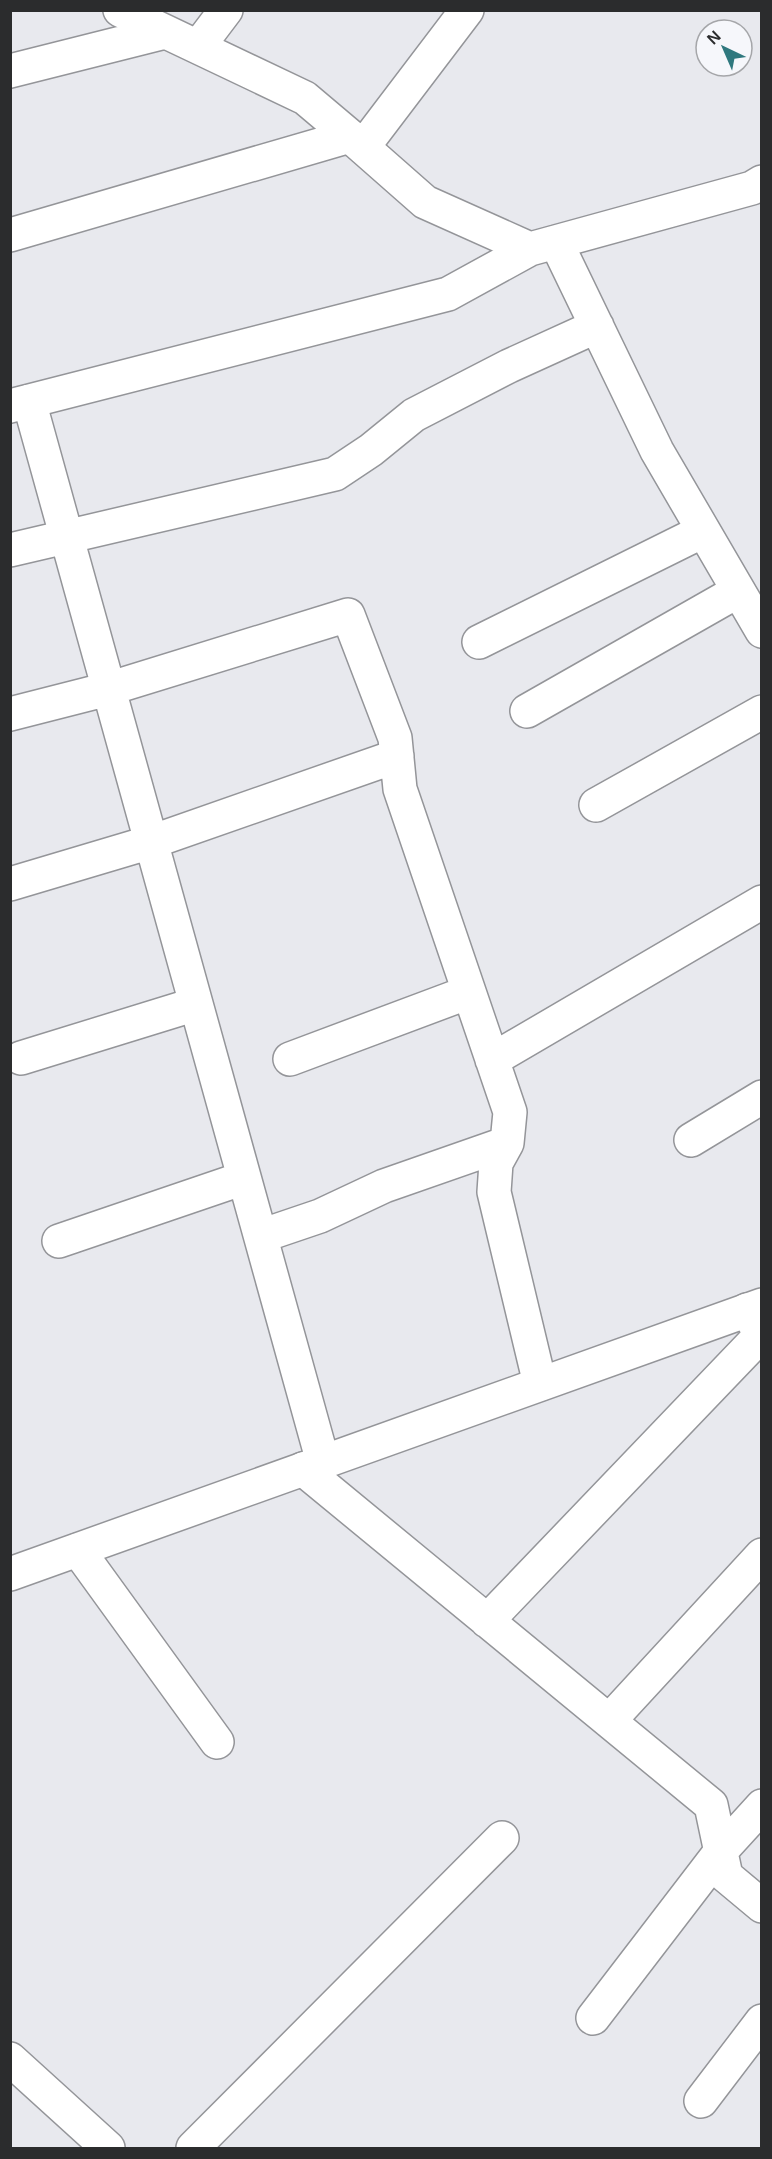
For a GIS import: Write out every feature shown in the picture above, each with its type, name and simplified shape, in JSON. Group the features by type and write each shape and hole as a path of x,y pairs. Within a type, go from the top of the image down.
{"street":[{"path":"120,10 305,98 425,202 543,246 597,326 657,451 762,631"},
{"path":"198,47 226,10"},
{"path":"10,235 356,142 467,10"},
{"path":"10,71 165,32"},
{"path":"762,182 752,188 543,246 448,294 20,404 66,536 261,1236 313,1466 487,1621 711,1806 726,1876 762,1906"},
{"path":"10,550 335,474 371,450 414,415 509,366 597,326"},
{"path":"479,642 703,531"},
{"path":"527,711 738,591"},
{"path":"10,714 108,689 348,615 395,738 400,789 510,1112 507,1143 496,1163 494,1192 540,1384"},
{"path":"596,805 762,712"},
{"path":"10,884 151,842 397,756"},
{"path":"492,1059 762,902"},
{"path":"290,1059 470,992"},
{"path":"21,1058 196,1004"},
{"path":"691,1140 762,1097"},
{"path":"261,1236 321,1216 384,1186 507,1143"},
{"path":"59,1241 244,1178"},
{"path":"10,1574 754,1307 761,1335 487,1621"},
{"path":"78,1550 217,1742"},
{"path":"609,1721 762,1555"},
{"path":"593,2018 722,1851 762,1806"},
{"path":"193,2148 502,1838"},
{"path":"701,2101 762,2021"},
{"path":"10,2059 108,2148"}]}
